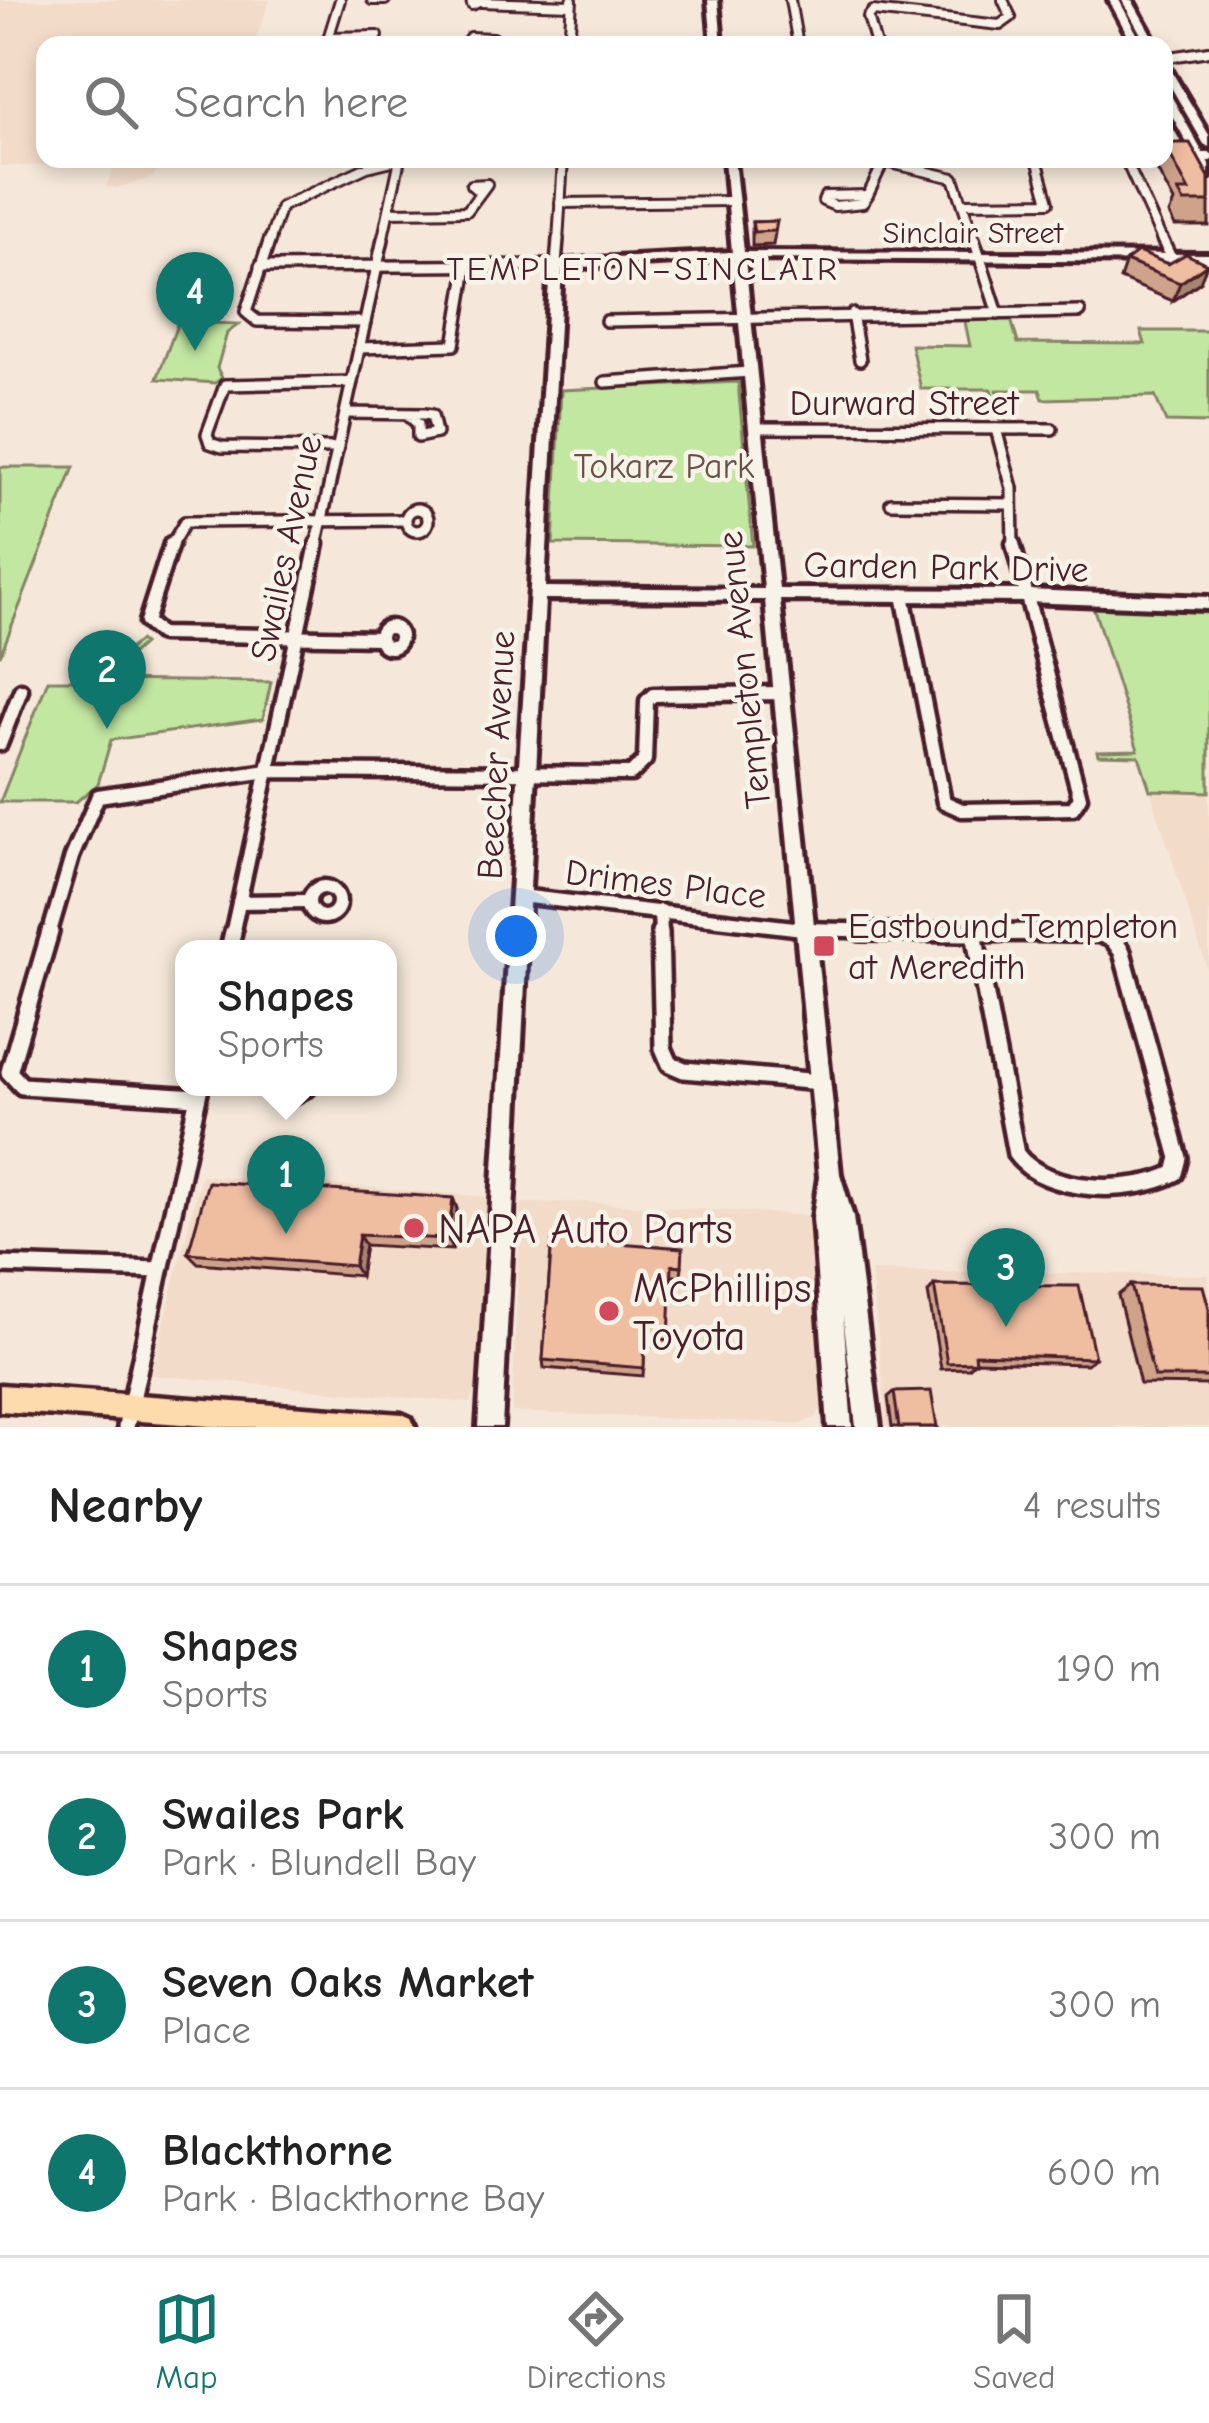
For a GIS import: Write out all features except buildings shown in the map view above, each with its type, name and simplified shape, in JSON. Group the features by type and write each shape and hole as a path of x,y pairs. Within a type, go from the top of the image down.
{"main road":[{"path":"0,1398 128,1417 402,1427"}],"street":[{"path":"329,36 340,0"},
{"path":"372,0 385,0"},
{"path":"713,0 716,36"},
{"path":"790,0 796,36"},
{"path":"873,36 868,17 872,11 1000,25 1011,17 1003,0"},
{"path":"1114,0 1133,36"},
{"path":"1127,0 1147,36"},
{"path":"477,1 572,2 570,36"},
{"path":"1173,60 1209,51"},
{"path":"1173,78 1209,144"},
{"path":"1173,107 1204,157 1209,174"},
{"path":"1173,157 1204,157"},
{"path":"365,168 288,201 276,216 247,318 365,322"},
{"name":"Swailes Avenue","path":"231,940 398,168"},
{"name":"Beecher Avenue","path":"490,1427 562,168"},
{"name":"Templeton Avenue","path":"729,168 829,1174 842,1216 868,1427"},
{"path":"868,195 878,168"},
{"path":"916,168 950,176 964,203 998,314"},
{"path":"964,203 1049,202 1039,168"},
{"path":"1129,168 1171,258"},
{"path":"388,212 467,211 475,207 478,191"},
{"path":"560,203 733,201"},
{"name":"Sinclair Street","path":"260,266 467,267 738,256 1209,258"},
{"path":"359,348 454,345 467,267"},
{"path":"606,321 744,315 1080,313"},
{"path":"852,314 860,360"},
{"path":"605,382 750,372"},
{"path":"338,448 222,447 207,438 225,385 352,382"},
{"path":"345,413 407,414"},
{"name":"Durward Street","path":"756,428 1052,429"},
{"path":"903,595 944,802 962,810 1065,811 1080,796 1013,549 1011,504 996,429"},
{"path":"892,503 1011,504"},
{"path":"379,638 160,634 146,622 174,534 185,522 405,520"},
{"name":"Garden Park Drive","path":"537,593 1026,596 1209,603"},
{"path":"0,743 21,690"},
{"path":"175,1091 22,1086 13,1079 8,1065 90,804 112,791 268,771 631,774 645,760 647,701 653,694 782,693"},
{"name":"Drimes Place","path":"520,896 805,929 973,930 1096,932 1119,945 1179,1158 1175,1173 1158,1182 1045,1180 1023,1168 1016,1154 973,930"},
{"path":"239,902 308,901"},
{"path":"660,911 663,1048 670,1064 684,1070 820,1082"},
{"path":"128,1417 197,1096"},
{"name":"Templeton Avenue","path":"829,1174 824,1218 840,1427"},
{"path":"0,1265 160,1270"}],"shaded area":[{"path":"0,0 270,0 257,36 36,36 36,166 0,166"},
{"path":"114,168 158,168 152,178 106,187"},
{"path":"1150,790 1209,792 1209,975"},
{"path":"201,1175 491,1197 480,1378 470,1403 151,1375"},
{"path":"586,1202 812,1216 825,1404 815,1418 801,1424 512,1412 521,1203"},
{"path":"871,1271 1209,1275 1209,1427 887,1427"}],"green space":[{"path":"1010,316 1018,343 1145,344 1141,331 1209,331 1209,423 1166,422 1155,396 1043,399 1040,390 997,390 1005,420 1001,420 991,389 921,389 911,345 970,346 964,317"},
{"path":"178,322 239,324 227,333 217,368 222,378 215,383 157,379"},
{"name":"Tokarz Park","path":"738,382 753,546 553,544 561,390"},
{"path":"0,467 74,467 0,656"},
{"path":"1093,606 1209,613 1209,792 1150,790 1139,756 1098,755 1097,751 1138,750"},
{"path":"139,641 143,644 103,680 271,682 263,719 111,740 98,784 76,802 0,802 48,680 90,680"}],"place":[{"name":"Blackthorne","path":"195,351"},
{"name":"Swailes Park","path":"107,729"},
{"name":"Eastbound Templeton at Meredith","path":"824,946"},
{"name":"NAPA Auto Parts","path":"414,1228"},
{"name":"Shapes","path":"286,1234"},
{"name":"McPhillips Toyota","path":"609,1311"},
{"name":"Seven Oaks Market","path":"1006,1327"}],"district":[{"name":"TEMPLETON–SINCLAIR","path":"643,268"}]}
